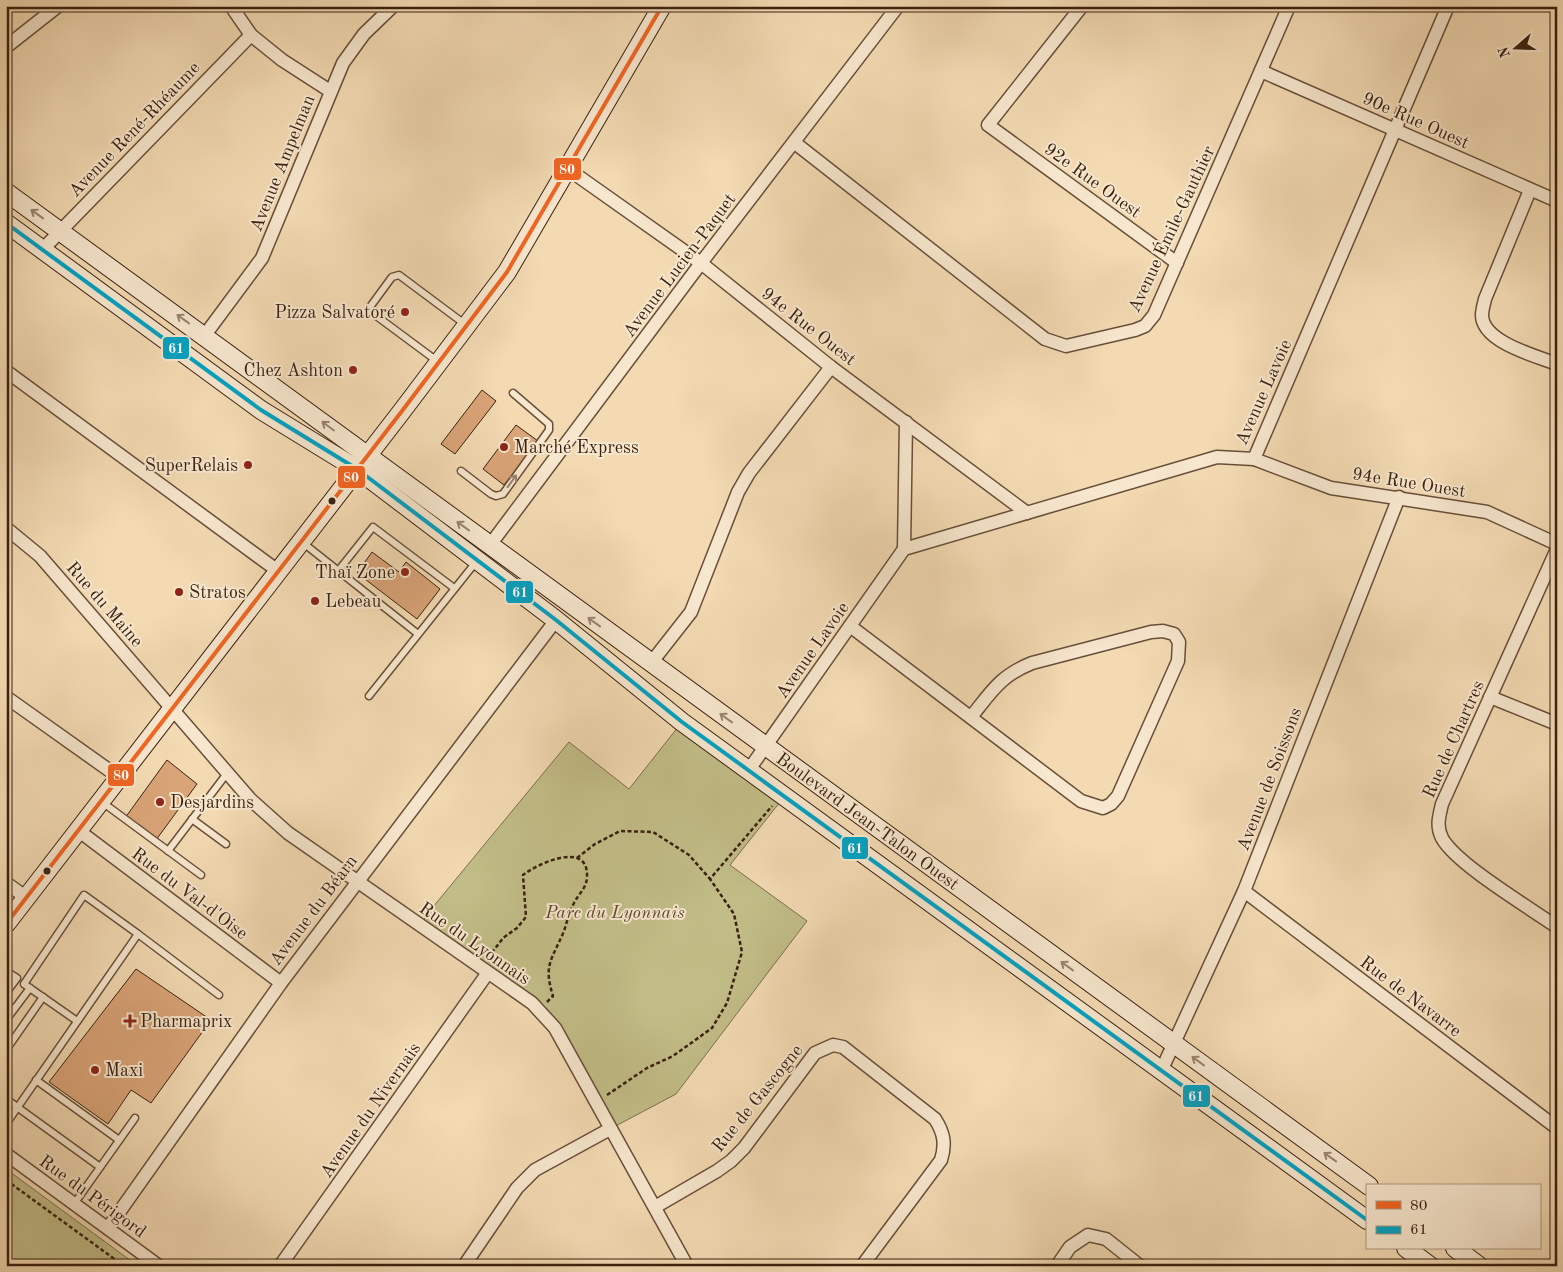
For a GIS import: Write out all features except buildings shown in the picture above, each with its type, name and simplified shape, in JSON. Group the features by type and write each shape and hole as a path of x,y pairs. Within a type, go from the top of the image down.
{"street":[{"path":"6,47 58,6"},
{"path":"230,6 251,35 282,60 330,91"},
{"name":"Avenue Ampelman","path":"205,335 262,258 342,63 358,41 393,6"},
{"path":"6,924 102,802 507,272 662,6"},
{"name":"Avenue Lucien-Paquet","path":"490,546 701,263 795,143 898,6"},
{"name":"92e Rue Ouest","path":"1082,6 988,125 1177,263"},
{"name":"Avenue Émile-Gauthier","path":"795,143 1045,339 1066,346 1145,326 1154,315 1289,6"},
{"name":"Avenue Lavoie","path":"748,771 904,549 1218,457 1254,459 1448,6"},
{"name":"Avenue René-Rhéaume","path":"43,249 251,35"},
{"name":"90e Rue Ouest","path":"1261,71 1557,201"},
{"name":"94e Rue Ouest","path":"568,169 701,263 831,367 1027,512"},
{"path":"1530,190 1485,299 1482,315 1484,325 1492,335 1504,343 1557,364"},
{"path":"6,192 205,335 362,462"},
{"path":"6,222 261,410 362,462"},
{"path":"651,664 691,612 738,492 749,473 831,367"},
{"path":"6,371 278,571"},
{"path":"904,549 906,422"},
{"name":"94e Rue Ouest","path":"1254,459 1331,488 1487,512 1557,544"},
{"name":"Boulevard Jean-Talon Ouest","path":"362,462 490,546 1366,1184"},
{"name":"Boulevard Jean-Talon Ouest","path":"362,462 476,561 556,620 682,722 1162,1069 1366,1219"},
{"name":"Avenue de Soissons","path":"1162,1069 1244,891 1399,497"},
{"name":"Rue du Maine","path":"6,528 40,556 173,709"},
{"name":"Rue de Chartres","path":"1557,549 1442,804 1437,821 1449,848 1464,862 1557,927"},
{"name":"Avenue du Béarn","path":"108,1228 281,982 356,880 556,620"},
{"path":"850,626 1081,801 1103,808 1111,804 1118,796 1178,661 1179,642 1174,634 1163,631 1151,632 1032,663 1013,671 1002,679 972,717"},
{"path":"6,697 120,778"},
{"path":"1490,697 1557,724"},
{"name":"Rue du Lyonnais","path":"173,709 250,799 288,833 483,972 532,1004 555,1028 610,1130 688,1266"},
{"name":"Rue du Val-d'Oise","path":"79,831 281,982"},
{"path":"6,883 27,898"},
{"name":"Rue de Navarre","path":"1244,891 1557,1128"},
{"name":"Avenue du Nivernais","path":"280,1266 483,972"},
{"name":"Rue de Gascogne","path":"655,1207 732,1161 744,1148 814,1053 833,1046 843,1047 935,1119 942,1129 945,1148 942,1160 862,1266"},
{"path":"464,1266 518,1188 535,1170 610,1130"},
{"name":"Rue du Périgord","path":"6,1154 159,1266"},
{"path":"1057,1266 1070,1248 1088,1235 1106,1239 1140,1266"},
{"path":"1409,1250 1430,1266"},
{"path":"1458,1250 1478,1266"}],"lane":[{"path":"439,362 371,312 370,307 392,277 399,275 467,326"},
{"path":"461,471 491,494 496,496 503,494 549,430 549,424 514,393"},
{"path":"338,570 373,527 454,588"},
{"path":"301,542 418,634"},
{"path":"369,696 476,561"},
{"path":"168,851 228,772"},
{"path":"102,802 202,875"},
{"path":"192,819 226,844"},
{"path":"24,984 84,894 219,996"},
{"path":"6,1124 138,934"},
{"path":"6,971 77,1022"},
{"path":"6,993 17,978"},
{"path":"6,1020 30,988"},
{"path":"6,1050 43,997"},
{"path":"36,1080 119,1140"},
{"path":"6,1100 100,1167"},
{"path":"74,1204 135,1118"}],"path":[{"path":"710,879 782,795"},
{"path":"577,859 595,844 620,831 653,832 689,855 710,879 734,914 742,952 727,1003 712,1028 673,1056 624,1082 596,1104"},
{"path":"483,972 503,938 517,928 526,917 523,874 533,867 554,858 572,856 581,861 587,874 586,887 575,901 549,961 547,977 553,996 538,1010"},
{"path":"6,1180 124,1266"}],"green space":[{"name":"Parc du Lyonnais","path":"682,722 784,797 730,865 807,921 676,1094 610,1129 555,1029 532,1003 419,927 428,913 569,742 629,789"},
{"path":"6,1169 138,1266 6,1266"}],"transit line":[{"name":"80","path":"6,924 507,272 662,6"},
{"name":"61","path":"6,223 261,410 357,469 556,620 682,722 1366,1219"}],"place":[{"name":"Pizza Salvatoré","path":"405,312"},
{"name":"Chez Ashton","path":"353,370"},
{"name":"Marché Express","path":"504,447"},
{"name":"SuperRelais","path":"248,465"},
{"name":"Thaï Zone","path":"405,572"},
{"name":"Stratos","path":"179,592"},
{"name":"Lebeau","path":"315,601"},
{"name":"Desjardins","path":"160,802"},
{"name":"Pharmaprix","path":"130,1021"},
{"name":"Maxi","path":"95,1070"}]}
